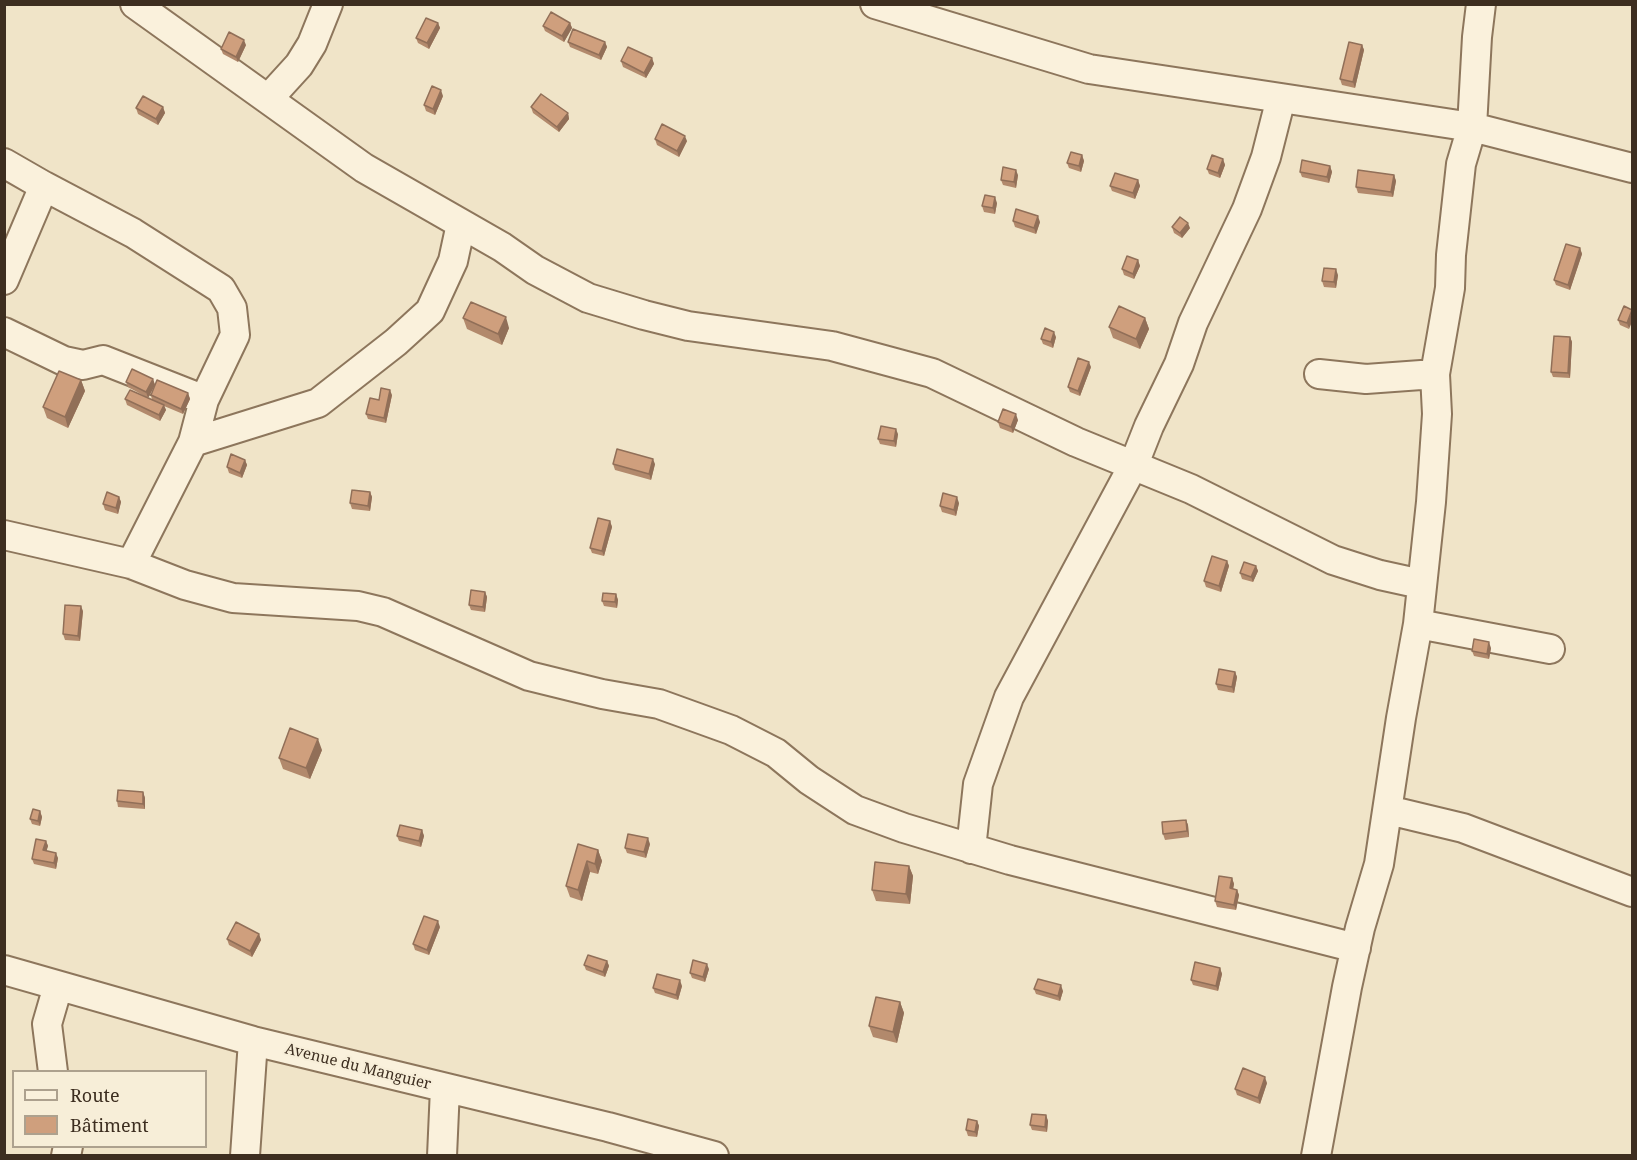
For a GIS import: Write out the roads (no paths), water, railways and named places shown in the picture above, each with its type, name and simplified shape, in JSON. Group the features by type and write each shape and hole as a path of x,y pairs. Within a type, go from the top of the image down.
{"street":[{"path":"135,4 364,168 502,248 535,270 588,298 688,326 832,345 921,370 1076,442 1191,489 1332,560 1380,575 1421,584"},
{"path":"268,99 299,64 312,44 328,4"},
{"path":"875,4 1089,69 1472,127 1632,168"},
{"path":"1316,1155 1338,1027 1356,948 1379,864 1418,624 1431,502 1436,425 1435,374 1450,288 1451,255 1461,164 1472,127 1481,4"},
{"path":"971,849 978,784 1009,697 1134,464 1149,426 1179,364 1193,323 1247,208 1266,157 1281,98"},
{"path":"4,163 133,233 183,267 221,289 232,308 235,335 204,400 193,442 131,564"},
{"path":"4,280 44,186"},
{"path":"193,442 318,403 396,342 430,311 453,261 461,224"},
{"path":"4,332 64,361 83,365 103,360 204,400"},
{"path":"1319,374 1366,379 1435,374"},
{"path":"4,535 131,564 185,585 233,598 358,606 383,612 529,676 602,694 659,704 731,730 776,753 809,780 855,810 971,849 1137,894 1356,948"},
{"path":"1418,624 1550,649"},
{"path":"1388,810 1463,828 1632,892"},
{"name":"Avenue du Manguier","path":"4,970 254,1041 714,1155"},
{"path":"53,1070 47,1024 58,986"},
{"path":"245,1155 254,1041"},
{"path":"442,1155 445,1088"}]}
